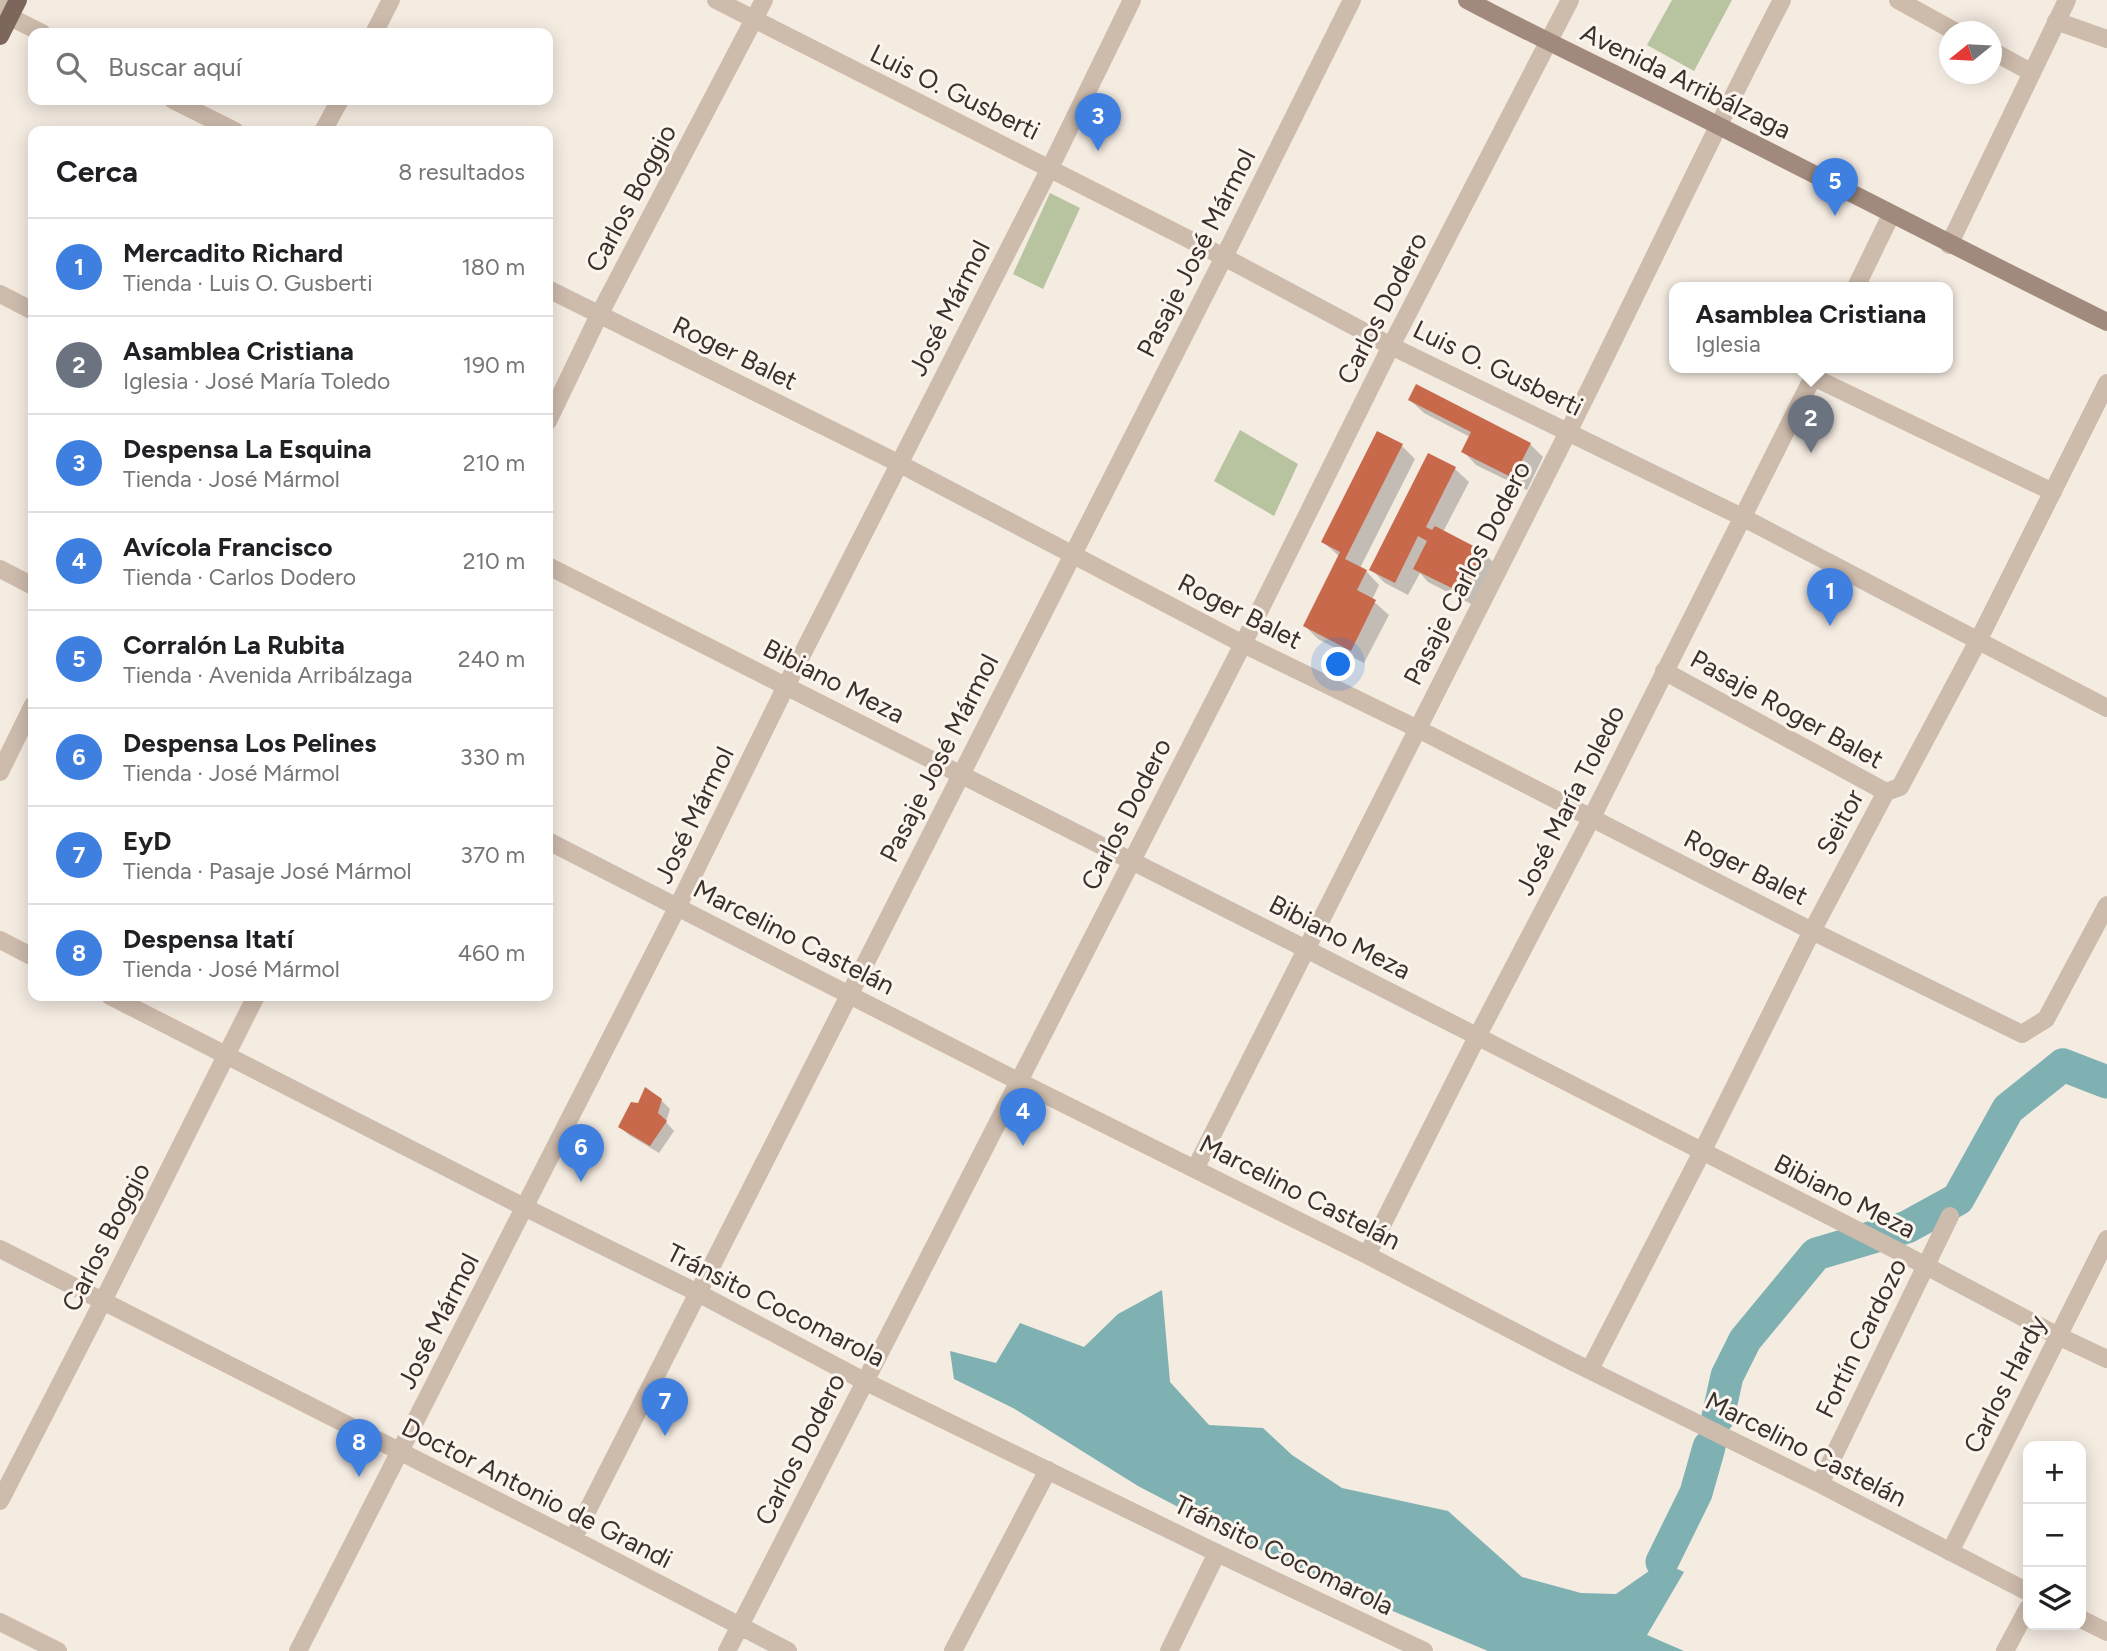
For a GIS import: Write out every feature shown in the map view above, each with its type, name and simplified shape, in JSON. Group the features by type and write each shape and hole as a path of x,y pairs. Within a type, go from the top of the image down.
{"main road":[{"path":"0,36 5,11 18,0"},
{"name":"Avenida Arribálzaga","path":"1467,0 1949,245 2107,322"}],"street":[{"path":"377,28 391,0"},
{"name":"Luis O. Gusberti","path":"716,0 1224,257 1391,346 1742,517 2107,708"},
{"name":"Carlos Boggio","path":"553,411 599,315 764,0"},
{"name":"José Mármol","path":"298,1651 678,906 1132,0"},
{"name":"Pasaje José Mármol","path":"573,1539 1352,0"},
{"name":"Carlos Dodero","path":"727,1651 1570,0"},
{"name":"Pasaje Carlos Dodero","path":"1195,1168 1568,431 1717,125 1782,0"},
{"path":"1898,0 1939,23"},
{"path":"1949,245 2067,0"},
{"path":"5,11 34,28"},
{"path":"2056,21 2107,39"},
{"path":"2002,56 2031,72"},
{"path":"183,105 225,126"},
{"path":"326,126 337,105"},
{"path":"1858,282 1891,215"},
{"name":"Roger Balet","path":"553,292 900,464 1243,644 1418,729 1812,931 2022,1034 2046,1019 2107,905"},
{"path":"0,294 28,308"},
{"name":"José María Toledo","path":"1367,1255 1592,817 1814,373"},
{"path":"1817,373 2053,492"},
{"name":"Seitor","path":"1590,1369 1812,931 1886,792 1900,786 1979,642 2107,383"},
{"path":"0,569 28,583"},
{"name":"Bibiano Meza","path":"553,569 1304,948 2107,1359"},
{"name":"Pasaje Roger Balet","path":"1664,671 1886,792"},
{"path":"0,772 28,715"},
{"name":"Marcelino Castelán","path":"553,844 1018,1081 1820,1484 2023,1589"},
{"path":"0,940 28,954"},
{"name":"Tránsito Cocomarola","path":"120,1001 698,1293 864,1381 1424,1651"},
{"name":"Carlos Boggio","path":"0,1501 253,1001"},
{"name":"Fortín Cardozo","path":"1820,1484 1950,1216"},
{"name":"Carlos Hardy","path":"1950,1552 2107,1239"},
{"name":"Doctor Antonio de Grandi","path":"0,1249 788,1651"},
{"path":"953,1651 1048,1470"},
{"path":"1169,1651 1217,1553"},
{"path":"2005,1651 2023,1617"},
{"path":"0,1622 58,1651"},
{"path":"2086,1622 2107,1632"}],"green space":[{"path":"1672,0 1732,0 1694,71 1647,45"},
{"path":"1050,193 1080,208 1043,289 1013,274"},
{"path":"1240,430 1298,464 1274,516 1214,481"}],"water":[{"path":"1162,1290 1170,1382 1209,1425 1263,1428 1292,1455 1342,1488 1448,1511 1522,1577 1581,1593 1616,1594 1662,1562 1684,1572 1647,1635 1684,1651 1488,1651 1314,1578 1138,1486 1013,1408 954,1379 950,1351 996,1363 1020,1323 1084,1347 1118,1314"}],"building":[{"path":"1416,384 1531,443 1513,478 1461,452 1471,432 1408,400"},
{"path":"1377,431 1403,444 1345,559 1367,570 1357,590 1376,600 1351,651 1303,626 1340,552 1321,542"},
{"path":"1428,453 1456,467 1426,527 1432,530 1435,526 1485,552 1464,594 1413,569 1427,541 1418,536 1395,583 1369,570"},
{"path":"645,1087 662,1099 658,1113 667,1121 650,1146 618,1127 631,1102 638,1103"}],"waterway":[{"path":"1718,1417 1727,1376 1745,1340 1816,1254 1907,1227 1958,1199 2008,1109 2063,1065 2107,1082"},
{"path":"1662,1562 1696,1493 1709,1447"}],"place":[{"name":"Despensa La Esquina","path":"1098,151"},
{"name":"Corralón La Rubita","path":"1835,216"},
{"name":"Asamblea Cristiana","path":"1811,453"},
{"name":"Mercadito Richard","path":"1830,626"},
{"name":"Avícola Francisco","path":"1023,1146"},
{"name":"Despensa Los Pelines","path":"581,1182"},
{"name":"EyD","path":"665,1436"},
{"name":"Despensa Itatí","path":"359,1477"}]}
